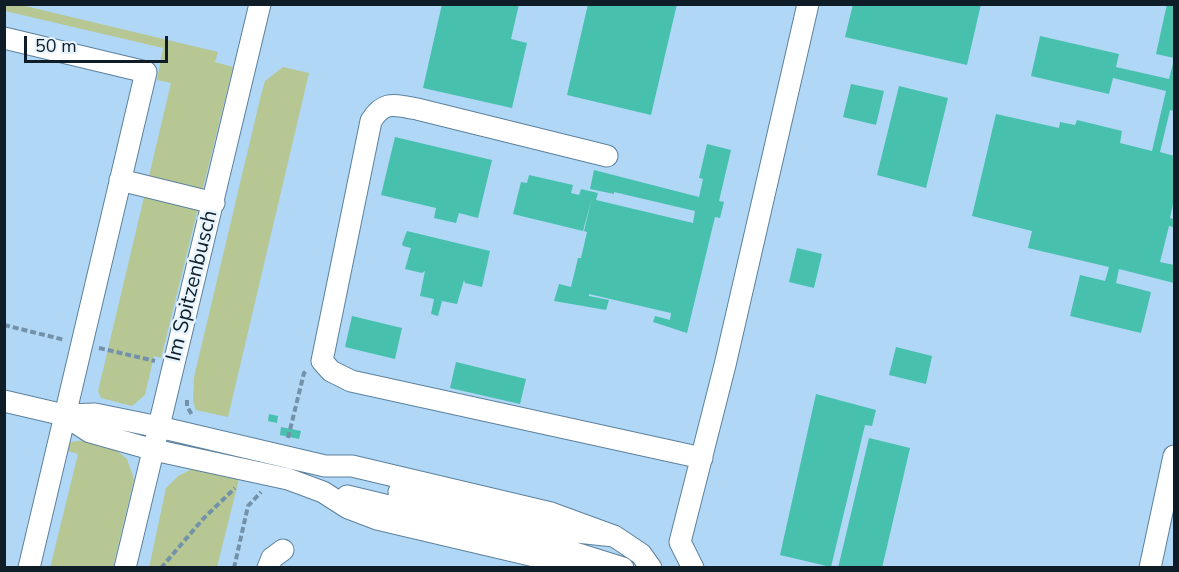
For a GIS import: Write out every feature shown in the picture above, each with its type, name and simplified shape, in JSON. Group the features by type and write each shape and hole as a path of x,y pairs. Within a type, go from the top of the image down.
{"street":[{"name":"Im Spitzenbusch","path":"125,567 260,4"},
{"path":"710,567 690,562 680,542 725,365 808,4"},
{"path":"4,38 146,72 29,567"},
{"path":"607,156 417,109 390,105 378,110 368,133 322,361 331,372 351,381 702,458"},
{"path":"119,187 212,210"},
{"path":"4,401 64,415 96,414 159,427 324,466 353,481 549,529 614,536 641,554 651,567"},
{"path":"64,415 90,432 154,450 288,478 323,492 543,543 623,567"},
{"path":"1150,567 1174,456"},
{"path":"268,567 272,558 283,550"}],"path":[{"path":"4,325 174,366"},
{"path":"287,443 303,373 322,361"},
{"path":"187,395 188,406 194,418"},
{"path":"161,567 242,481"},
{"path":"234,567 248,506 261,493 263,485"}],"green space":[{"path":"5,5 21,5 218,52 215,62 233,67 161,358 154,356 145,395 132,406 101,398 98,391 171,83 157,80 163,48 5,11"},
{"path":"283,67 309,73 228,417 196,410 193,402 194,377 265,81"},
{"path":"88,440 111,446 127,459 134,479 113,567 50,568 78,454 68,451 70,442"},
{"path":"205,468 240,475 217,567 149,568 166,488 178,476 192,469"}],"building":[{"path":"442,4 519,4 511,39 527,43 512,108 423,88"},
{"path":"588,4 677,4 651,115 567,95"},
{"path":"853,4 981,4 967,65 845,37"},
{"path":"1167,4 1174,4 1174,58 1156,54"},
{"path":"1040,36 1119,54 1116,67 1169,79 1174,59 1174,111 1170,110 1160,152 1174,156 1174,200 1170,218 1174,221 1173,227 1169,226 1160,262 1174,265 1174,283 1119,269 1116,283 1151,292 1141,333 1070,316 1080,275 1105,281 1109,267 1028,248 1032,231 972,216 996,114 1059,128 1060,122 1075,125 1077,120 1122,131 1120,143 1152,151 1166,91 1113,78 1109,94 1031,76"},
{"path":"851,84 884,91 876,125 843,117"},
{"path":"899,86 948,98 926,188 877,175"},
{"path":"395,137 492,160 478,218 459,213 456,223 434,218 436,208 381,195"},
{"path":"707,144 731,150 719,201 724,202 720,218 715,217 687,333 653,322 655,316 670,320 671,313 589,294 589,296 609,300 606,310 554,301 559,284 571,287 578,258 581,258 587,232 584,231 592,198 583,231 513,214 521,182 527,183 529,175 573,185 571,193 579,195 581,189 598,193 596,200 693,223 695,211 614,192 614,194 590,189 594,170 699,197 703,179 699,178"},
{"path":"407,231 490,251 482,287 465,283 464,280 457,304 442,301 438,316 431,314 434,299 420,296 425,271 422,273 405,269 411,248 402,244"},
{"path":"797,248 822,254 814,288 789,282"},
{"path":"352,316 402,328 395,359 345,347"},
{"path":"896,347 932,356 926,384 889,375"},
{"path":"456,362 526,379 520,404 450,388"},
{"path":"816,394 876,410 872,426 865,425 831,567 780,555"},
{"path":"269,414 278,416 277,423 268,421"},
{"path":"281,427 301,431 299,439 280,435"},
{"path":"869,438 910,448 882,568 838,568"}]}
